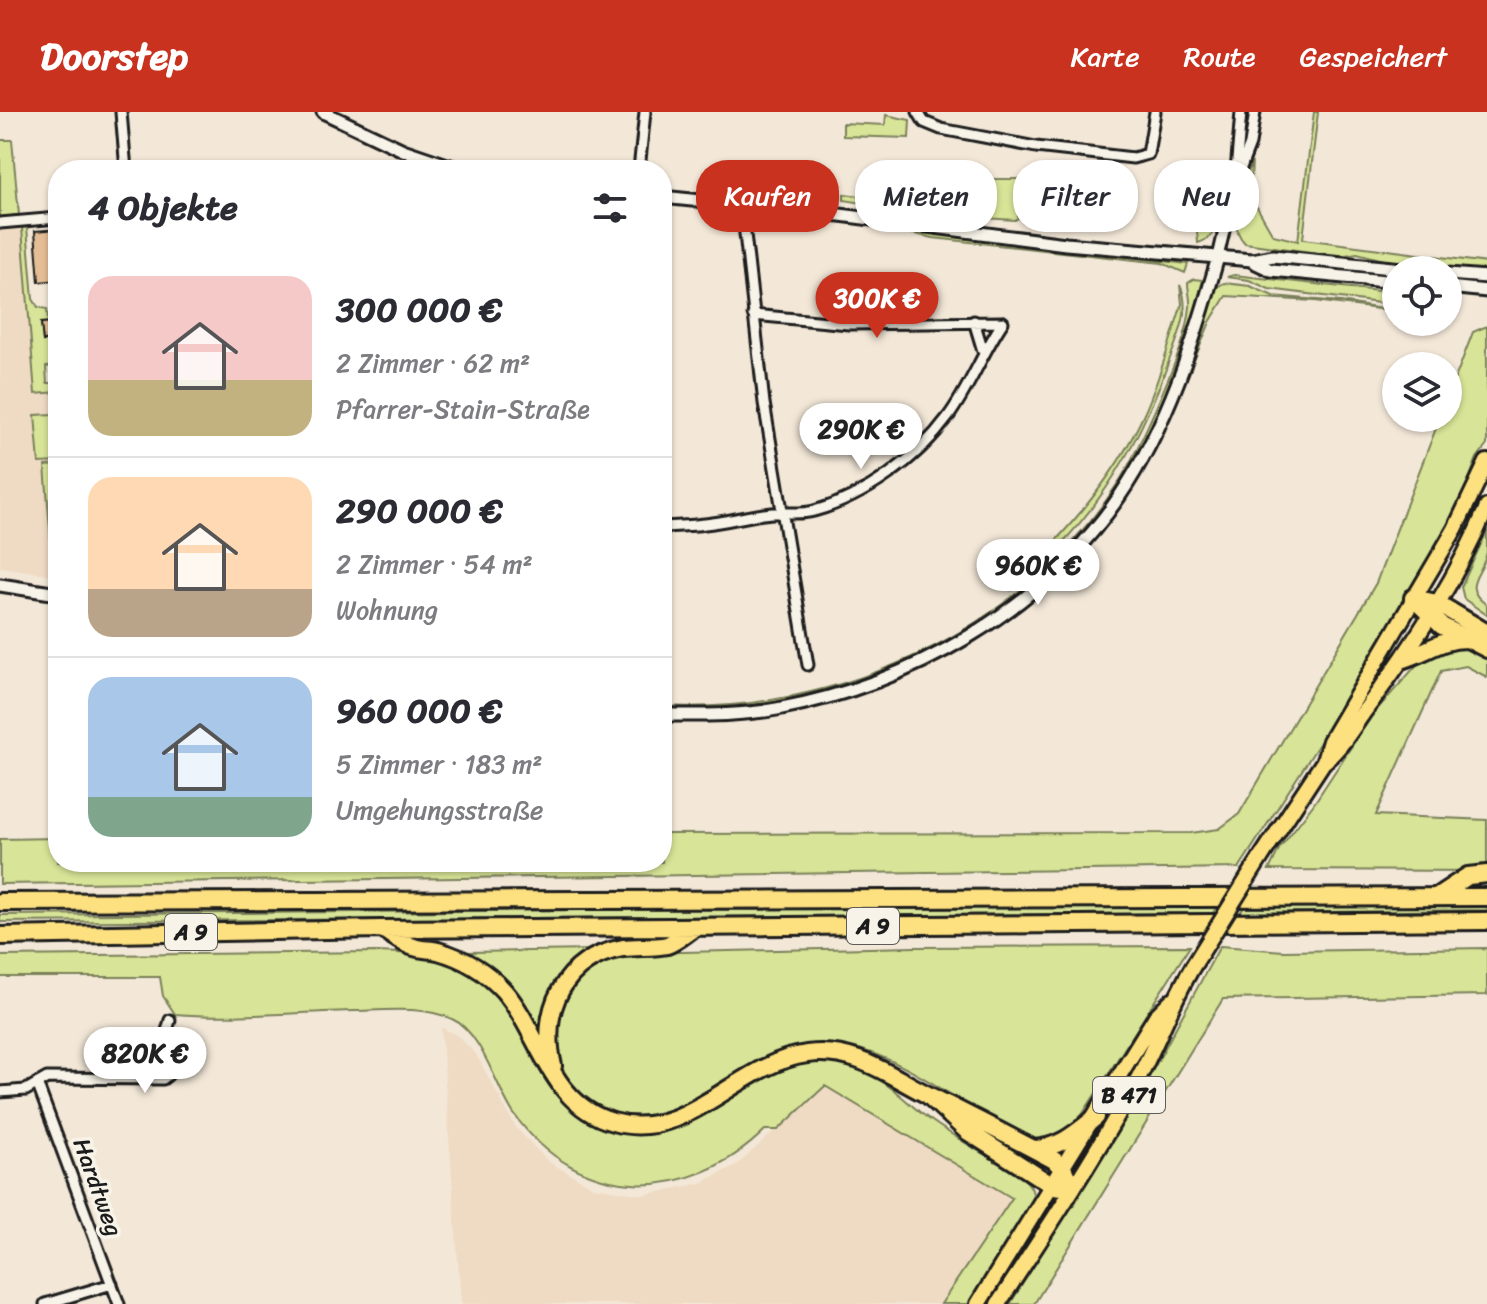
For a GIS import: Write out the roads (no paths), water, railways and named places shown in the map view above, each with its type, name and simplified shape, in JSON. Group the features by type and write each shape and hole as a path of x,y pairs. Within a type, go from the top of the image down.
{"highway":[{"path":"1413,598 1466,639 1487,649"},
{"path":"1432,610 1487,633"},
{"path":"1404,659 1449,639 1466,639"},
{"path":"1435,897 1468,876 1487,874"},
{"name":"A 9","path":"0,902 1487,897"},
{"name":"A 9","path":"0,936 381,929 1487,921"},
{"path":"556,1079 548,1027 560,990 572,974 591,959 622,948 669,944 695,927"},
{"path":"381,929 414,947 456,957 485,973 512,1002 556,1079 570,1097 591,1113 610,1122 632,1126 659,1123 690,1113 757,1071 808,1053 852,1057 895,1075 1054,1160 1064,1170 1072,1188 1053,1186 967,1131 928,1095"},
{"path":"1033,1149 1049,1148 1063,1142 1096,1117"}],"main road":[{"name":"B 471","path":"998,1304 1135,1084 1175,997 1193,966 1324,761 1330,741 1455,529 1487,462"},
{"name":"B 471","path":"1324,761 1339,749 1404,659 1487,507"},
{"name":"B 471","path":"978,1304 1064,1170 1156,1016 1175,997"}],"street":[{"path":"121,112 125,160"},
{"path":"323,112 403,150 432,160"},
{"path":"640,160 645,112"},
{"path":"918,112 924,122 941,129 1036,147 1133,158 1148,154 1155,112"},
{"path":"1237,160 1241,112"},
{"path":"1244,160 1255,112"},
{"path":"672,198 696,201"},
{"path":"839,215 1079,246 1252,260 1273,256 1382,267"},
{"path":"0,223 48,219"},
{"path":"745,232 753,315 782,513 808,665"},
{"path":"672,715 774,710 879,682 971,637 1054,571 1097,527 1142,459 1193,346 1224,232"},
{"path":"1252,260 1271,270 1382,281"},
{"path":"1462,275 1487,277"},
{"path":"1462,288 1487,291"},
{"path":"672,526 782,513 796,515 858,493 921,449 968,389 983,351 1003,322 849,324 753,315"},
{"path":"974,321 983,351"},
{"path":"0,585 48,592"},
{"path":"0,1092 26,1090 47,1078 163,1079 168,1075 167,1031 170,1020"},
{"name":"Hardtweg","path":"37,1083 119,1304"},
{"path":"45,1304 112,1284"}]}
